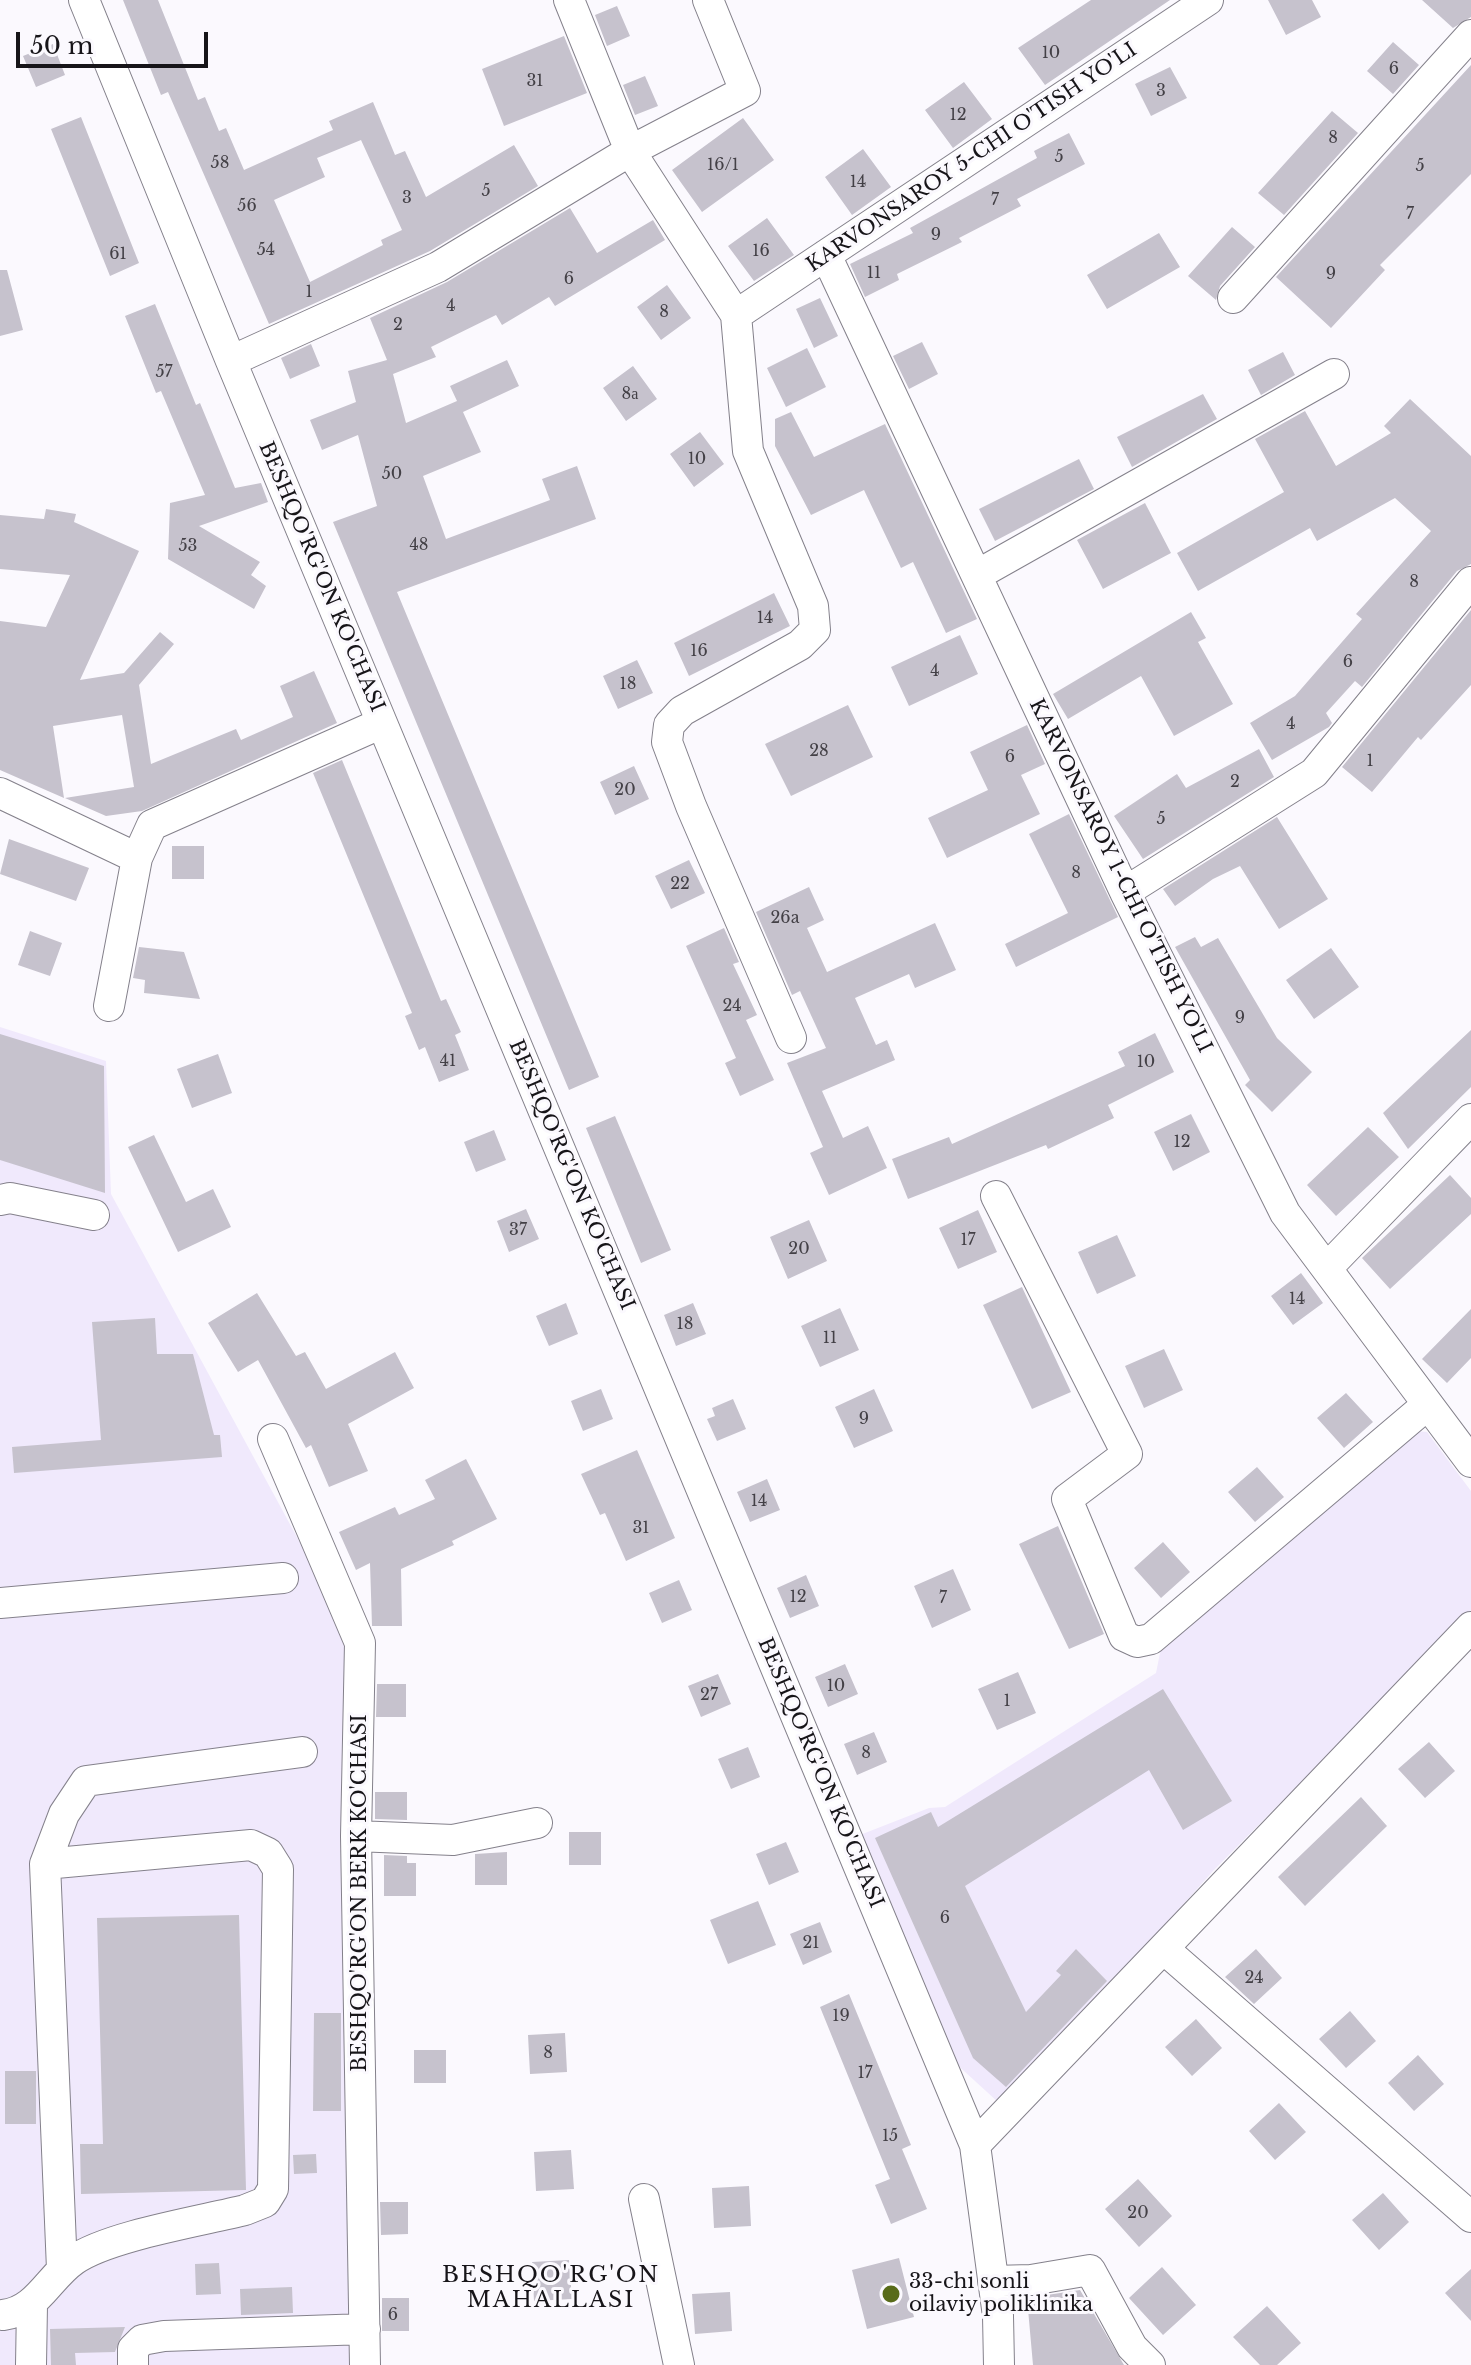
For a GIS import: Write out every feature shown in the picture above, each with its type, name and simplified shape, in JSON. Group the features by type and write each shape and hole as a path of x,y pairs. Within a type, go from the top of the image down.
{"street":[{"name":"BESHQO'RG'ON KO'CHASI","path":"84,0 231,361 975,2145 993,2281 999,2365"},
{"path":"569,0 630,151 736,315 748,451 813,606 815,630 800,645 682,711 669,725 667,742 691,806 791,1038"},
{"path":"231,361 438,267 630,151 745,91 708,0"},
{"name":"KARVONSAROY 5-CHI O'TISH YO'LI","path":"736,315 1208,0"},
{"path":"1233,298 1471,35"},
{"name":"KARVONSAROY 1-CHI O'TISH YO'LI","path":"826,255 1125,892 1285,1213 1471,1462"},
{"path":"977,575 1334,374"},
{"path":"1125,892 1314,773 1471,582"},
{"path":"109,1006 137,858 152,825 382,723"},
{"path":"0,793 137,858"},
{"path":"1327,1268 1471,1119"},
{"path":"996,1196 1127,1454 1067,1499 1124,1636 1137,1642 1151,1639 1427,1405"},
{"path":"0,1200 10,1198 94,1215"},
{"name":"BESHQO'RG'ON BERK KO'CHASI","path":"273,1439 360,1643 356,1836 365,2365"},
{"path":"0,1603 283,1578"},
{"path":"975,2145 1471,1627"},
{"path":"62,2269 45,1864 64,1814 86,1781 302,1752"},
{"path":"356,1836 453,1840 537,1823"},
{"path":"3,2315 32,2305 62,2269 89,2250 245,2210 265,2202 273,2189 278,1869 268,1853 251,1845 45,1864"},
{"path":"1165,1950 1471,2217"},
{"path":"644,2199 679,2365"},
{"path":"993,2281 1031,2280 1090,2270 1132,2347 1150,2365"},
{"path":"31,2365 32,2305"},
{"path":"133,2365 133,2349 142,2340 164,2336 365,2329"}],"shaded area":[{"path":"0,1027 106,1061 111,1194 350,1635 349,2365 0,2365"},
{"path":"1416,1431 1427,1432 1471,1491 1471,1610 1213,1871 1111,1986 998,2102 953,2061 860,1835 929,1808 945,1807 1156,1673 1162,1643"}],"building":[{"path":"123,0 158,0 198,100 205,97 219,131 226,128 244,170 333,130 329,121 373,102 395,155 405,151 426,197 514,145 538,186 430,251 269,324 168,92 161,95","holes":["361,140 402,230 381,240 383,245 310,282 274,200 325,177 317,158"]},
{"path":"1091,0 1170,0 1045,85 1018,48"},
{"path":"1268,0 1312,0 1321,17 1286,35"},
{"path":"1422,0 1471,0 1471,17 1453,28"},
{"path":"617,6 630,36 607,46 595,15"},
{"path":"564,36 587,93 504,126 482,69"},
{"path":"1393,42 1419,65 1393,94 1367,71"},
{"path":"53,44 65,75 36,87 23,56"},
{"path":"1471,65 1471,174 1380,265 1385,270 1331,328 1276,277"},
{"path":"1170,67 1187,98 1151,116 1135,84"},
{"path":"645,76 658,106 635,115 623,85"},
{"path":"964,82 992,119 953,148 925,110"},
{"path":"1332,111 1358,133 1284,215 1258,193"},
{"path":"81,117 139,263 110,276 51,129"},
{"path":"743,118 774,160 702,212 672,170"},
{"path":"1069,133 1085,164 1017,199 1021,206 959,238 962,242 897,274 899,280 865,297 850,264 913,233 910,228 1037,158 1034,151"},
{"path":"863,149 891,187 852,215 825,177"},
{"path":"570,208 597,253 653,220 665,240 555,306 549,297 502,325 496,315 431,347 436,357 393,374 406,423 457,401 450,386 507,360 519,386 463,412 481,452 423,476 446,539 550,500 542,479 577,466 596,519 397,592 599,1077 569,1090 333,522 377,506 358,435 322,450 310,420 356,402 348,371 387,360 370,318 447,282"},
{"path":"767,218 794,255 754,281 728,246"},
{"path":"1232,227 1255,247 1220,286 1216,300 1188,276"},
{"path":"1159,233 1180,267 1107,309 1087,275"},
{"path":"0,270 7,270 23,330 0,336"},
{"path":"667,285 691,318 661,340 637,307"},
{"path":"820,298 838,336 814,348 796,309"},
{"path":"155,304 196,405 200,403 235,488 261,483 268,502 199,526 260,562 251,575 266,586 254,609 168,559 170,503 205,495 161,391 156,393 125,316"},
{"path":"922,342 938,374 909,389 893,356"},
{"path":"311,344 320,366 290,379 281,358"},
{"path":"807,348 826,387 786,407 767,368"},
{"path":"1283,352 1295,375 1261,395 1248,370"},
{"path":"633,366 657,399 626,421 603,388"},
{"path":"1203,394 1217,419 1132,467 1117,437"},
{"path":"1410,399 1471,456 1471,564 1457,571 1362,687 1355,681 1326,713 1332,723 1329,727 1272,760 1250,723 1295,696 1362,619 1356,614 1431,531 1395,498 1317,541 1310,528 1198,591 1177,553 1284,492 1255,439 1305,411 1336,466 1391,433 1384,426"},
{"path":"791,412 814,457 885,424 977,619 946,633 913,562 901,568 864,490 811,515 775,446 775,419"},
{"path":"700,432 724,464 694,487 670,454"},
{"path":"1079,459 1094,489 995,541 979,509"},
{"path":"1145,503 1171,553 1103,589 1077,540"},
{"path":"46,509 76,514 74,522 139,551 80,680 124,673 160,632 174,644 139,685 151,764 236,729 241,740 293,717 280,686 314,671 337,723 142,811 106,816 65,798 134,787 122,715 53,726 64,798 0,770 0,621 46,627 70,575 0,569 0,515 44,519"},
{"path":"774,593 790,626 689,676 674,643"},
{"path":"1471,610 1471,685 1421,740 1418,737 1372,792 1342,767"},
{"path":"1191,612 1206,638 1198,642 1233,704 1174,736 1141,676 1068,719 1053,694"},
{"path":"960,635 978,674 909,706 891,667"},
{"path":"637,660 653,693 618,709 603,676"},
{"path":"848,705 873,757 791,796 765,744"},
{"path":"1027,725 1045,764 1021,775 1040,814 947,858 928,818 988,790 970,752"},
{"path":"1259,749 1274,777 1143,859 1114,816 1177,774 1186,788"},
{"path":"342,760 441,1001 446,999 461,1032 455,1035 469,1070 439,1082 425,1047 419,1050 405,1016 412,1013 313,773"},
{"path":"634,766 649,799 615,815 600,782"},
{"path":"1069,814 1118,917 1016,967 1005,944 1068,913 1029,834"},
{"path":"1277,817 1328,899 1279,929 1240,866 1213,879 1175,906 1163,889"},
{"path":"9,839 89,868 76,901 0,874"},
{"path":"172,846 204,846 204,879 172,879"},
{"path":"689,860 705,893 671,909 655,876"},
{"path":"809,887 824,920 807,928 827,972 935,923 956,970 915,988 909,974 855,998 876,1045 887,1040 895,1060 822,1091 843,1138 868,1126 887,1168 829,1195 810,1153 823,1147 787,1063 826,1048 800,991 792,995 756,912"},
{"path":"724,928 739,962 733,964 757,1015 746,1020 774,1080 740,1096 725,1063 736,1058 686,946"},
{"path":"30,931 62,943 50,976 18,965"},
{"path":"1195,937 1201,947 1218,938 1277,1038 1312,1072 1272,1112 1245,1085 1250,1080 1175,947"},
{"path":"139,947 184,952 200,999 144,993 145,980 133,978"},
{"path":"1331,948 1359,987 1314,1019 1286,980"},
{"path":"1471,1030 1471,1087 1408,1149 1383,1113"},
{"path":"1155,1033 1174,1072 1108,1105 1114,1118 1048,1149 1046,1145 908,1199 892,1159 949,1137 952,1144 1125,1066 1118,1052"},
{"path":"0,1034 104,1066 105,1193 0,1160"},
{"path":"218,1054 232,1093 192,1108 177,1069"},
{"path":"1191,1114 1210,1152 1173,1171 1154,1132"},
{"path":"615,1116 671,1250 641,1263 586,1128"},
{"path":"1368,1127 1399,1157 1336,1216 1307,1185"},
{"path":"494,1130 506,1160 476,1172 464,1142"},
{"path":"154,1135 186,1202 213,1189 231,1227 178,1252 128,1147"},
{"path":"1450,1175 1471,1198 1471,1214 1390,1289 1362,1258"},
{"path":"526,1209 539,1239 509,1252 497,1221"},
{"path":"978,1210 997,1252 958,1269 939,1228"},
{"path":"809,1220 827,1261 788,1279 770,1237"},
{"path":"1117,1235 1136,1276 1097,1294 1078,1252"},
{"path":"1301,1273 1323,1303 1293,1325 1271,1296"},
{"path":"1022,1287 1071,1392 1032,1409 983,1305"},
{"path":"257,1293 296,1356 305,1352 326,1389 395,1352 414,1388 348,1424 368,1471 329,1487 311,1445 306,1448 258,1360 238,1372 208,1323"},
{"path":"566,1303 578,1334 549,1346 536,1316"},
{"path":"693,1303 706,1334 676,1346 664,1315"},
{"path":"840,1308 859,1350 820,1367 801,1326"},
{"path":"1471,1309 1471,1358 1447,1383 1422,1359"},
{"path":"155,1318 157,1354 193,1354 214,1435 220,1435 222,1457 14,1473 12,1447 101,1440 92,1322"},
{"path":"1164,1349 1183,1390 1144,1408 1125,1366"},
{"path":"601,1389 613,1419 583,1431 571,1401"},
{"path":"874,1389 893,1431 854,1448 835,1407"},
{"path":"1346,1393 1373,1422 1344,1448 1317,1418"},
{"path":"733,1399 746,1429 717,1441 707,1419 715,1416 712,1408"},
{"path":"637,1450 675,1538 626,1561 605,1513 600,1515 581,1474"},
{"path":"466,1459 497,1519 452,1541 454,1545 401,1569 402,1626 372,1626 370,1563 356,1570 339,1532 395,1507 399,1515 435,1499 425,1480"},
{"path":"1257,1467 1284,1497 1255,1522 1228,1492"},
{"path":"767,1479 780,1510 750,1522 737,1492"},
{"path":"1058,1526 1104,1634 1069,1649 1019,1544"},
{"path":"1163,1542 1190,1572 1161,1598 1134,1568"},
{"path":"953,1569 971,1610 932,1628 914,1586"},
{"path":"806,1575 819,1606 790,1618 777,1588"},
{"path":"679,1580 692,1610 662,1623 649,1593"},
{"path":"845,1664 858,1694 828,1707 815,1677"},
{"path":"1018,1672 1036,1713 997,1730 978,1689"},
{"path":"718,1674 731,1704 701,1717 688,1686"},
{"path":"377,1684 406,1684 406,1717 376,1717"},
{"path":"1163,1689 1232,1801 1183,1830 1149,1770 965,1886 1026,2012 1061,1975 1056,1971 1076,1949 1107,1981 1006,2087 973,2058 875,1838 931,1812 938,1827"},
{"path":"874,1732 887,1762 857,1775 844,1744"},
{"path":"1429,1742 1455,1771 1425,1798 1398,1769"},
{"path":"748,1747 760,1777 731,1789 718,1759"},
{"path":"375,1792 407,1792 407,1820 375,1819"},
{"path":"1361,1797 1387,1826 1305,1906 1278,1877"},
{"path":"569,1832 601,1832 601,1865 569,1865"},
{"path":"786,1842 799,1872 769,1885 756,1854"},
{"path":"507,1852 507,1885 475,1885 475,1854"},
{"path":"384,1855 407,1856 407,1863 416,1863 416,1896 384,1896"},
{"path":"758,1901 776,1945 728,1964 710,1920"},
{"path":"239,1915 246,2190 81,2194 80,2144 103,2144 97,1918"},
{"path":"820,1922 832,1952 803,1965 790,1934"},
{"path":"1256,1949 1282,1978 1254,2004 1225,1977"},
{"path":"849,1994 911,2145 902,2149 927,2209 891,2224 875,2185 890,2179 820,2007"},
{"path":"1350,2011 1376,2041 1346,2068 1319,2039"},
{"path":"314,2013 341,2013 341,2111 313,2111"},
{"path":"1196,2019 1222,2048 1192,2076 1165,2047"},
{"path":"565,2033 567,2072 530,2074 528,2035"},
{"path":"414,2050 446,2050 446,2083 414,2083"},
{"path":"1418,2055 1444,2084 1414,2111 1388,2083"},
{"path":"5,2071 36,2071 36,2124 5,2124"},
{"path":"1279,2103 1306,2132 1275,2160 1249,2131"},
{"path":"571,2150 574,2189 536,2191 534,2152"},
{"path":"316,2154 317,2173 294,2174 293,2155"},
{"path":"1138,2179 1172,2216 1139,2247 1105,2209"},
{"path":"749,2186 751,2226 714,2228 712,2188"},
{"path":"1383,2193 1409,2222 1379,2250 1352,2220"},
{"path":"380,2202 408,2202 408,2234 381,2235"},
{"path":"899,2258 914,2317 867,2329 852,2270"},
{"path":"569,2260 572,2299 534,2301 532,2262"},
{"path":"219,2263 221,2294 196,2295 195,2264"},
{"path":"1162,2267 1196,2305 1163,2335 1129,2298"},
{"path":"1471,2269 1471,2321 1445,2293"},
{"path":"292,2287 293,2313 241,2315 240,2289"},
{"path":"1080,2290 1124,2365 1033,2365 1027,2298"},
{"path":"730,2292 732,2331 695,2334 692,2294"},
{"path":"382,2298 409,2298 409,2331 382,2331"},
{"path":"1267,2306 1301,2343 1277,2365 1260,2365 1233,2337"},
{"path":"125,2327 115,2352 75,2353 76,2365 51,2365 50,2329"}],"place":[{"name":"33-chi sonli oilaviy poliklinika","path":"891,2294"}],"district":[{"name":"BESHQO'RG'ON MAHALLASI","path":"551,2288"}]}
